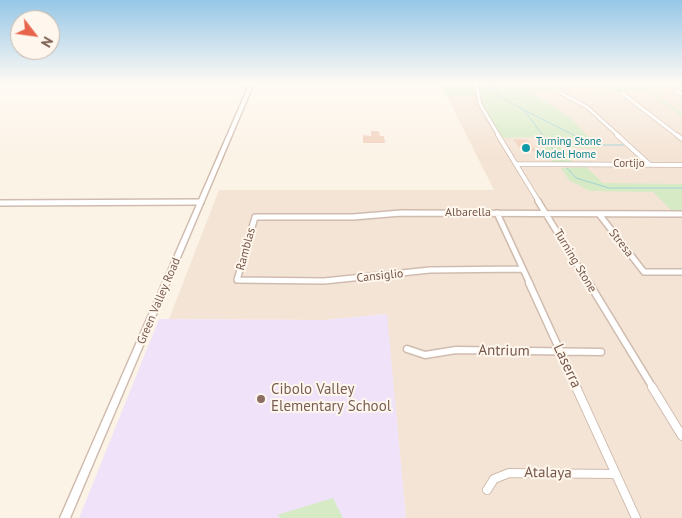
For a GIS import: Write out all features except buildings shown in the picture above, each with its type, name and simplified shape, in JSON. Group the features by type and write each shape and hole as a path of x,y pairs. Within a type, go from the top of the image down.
{"street":[{"name":"Green Valley Road","path":"65,518 242,107"},
{"name":"Turning Stone","path":"482,107 682,436"},
{"path":"587,107 649,164"},
{"path":"640,107 682,139"},
{"name":"Cortijo","path":"516,164 682,164"},
{"path":"0,203 201,202"},
{"name":"Albarella","path":"255,217 353,217 400,213 682,214"},
{"name":"Laserra","path":"497,214 636,518"},
{"name":"Stresa","path":"599,214 644,272 682,272"},
{"name":"Ramblas","path":"237,280 255,217"},
{"name":"Cansiglio","path":"237,280 324,281 430,270 523,269"},
{"name":"Antrium","path":"408,349 424,355 456,350 601,352"},
{"name":"Atalaya","path":"487,490 494,479 509,472 616,474"}],"shaded area":[{"path":"452,107 682,107 682,113 679,111 682,114 682,518 406,518 386,314 324,320 169,319 219,190 494,190"},
{"name":"Cibolo Valley Elementary School","path":"387,314 406,518 79,518 159,319 324,320"}],"green space":[{"path":"482,107 554,107 569,117 599,148 561,147 574,164 554,164 536,137 500,138"},
{"path":"670,107 674,107 682,113 682,116"},
{"path":"586,167 603,183 682,184 682,211 672,211 653,192 590,191 569,180 561,168"},
{"path":"333,498 343,518 281,518 277,515"}],"waterway":[{"path":"519,107 524,110"},
{"path":"524,110 593,145 624,145"},
{"path":"524,110 561,160"},
{"path":"567,168 576,178 609,188 682,188"}],"place":[{"name":"Turning Stone Model Home","path":"526,148"},
{"name":"Cibolo Valley Elementary School","path":"261,399"}]}
